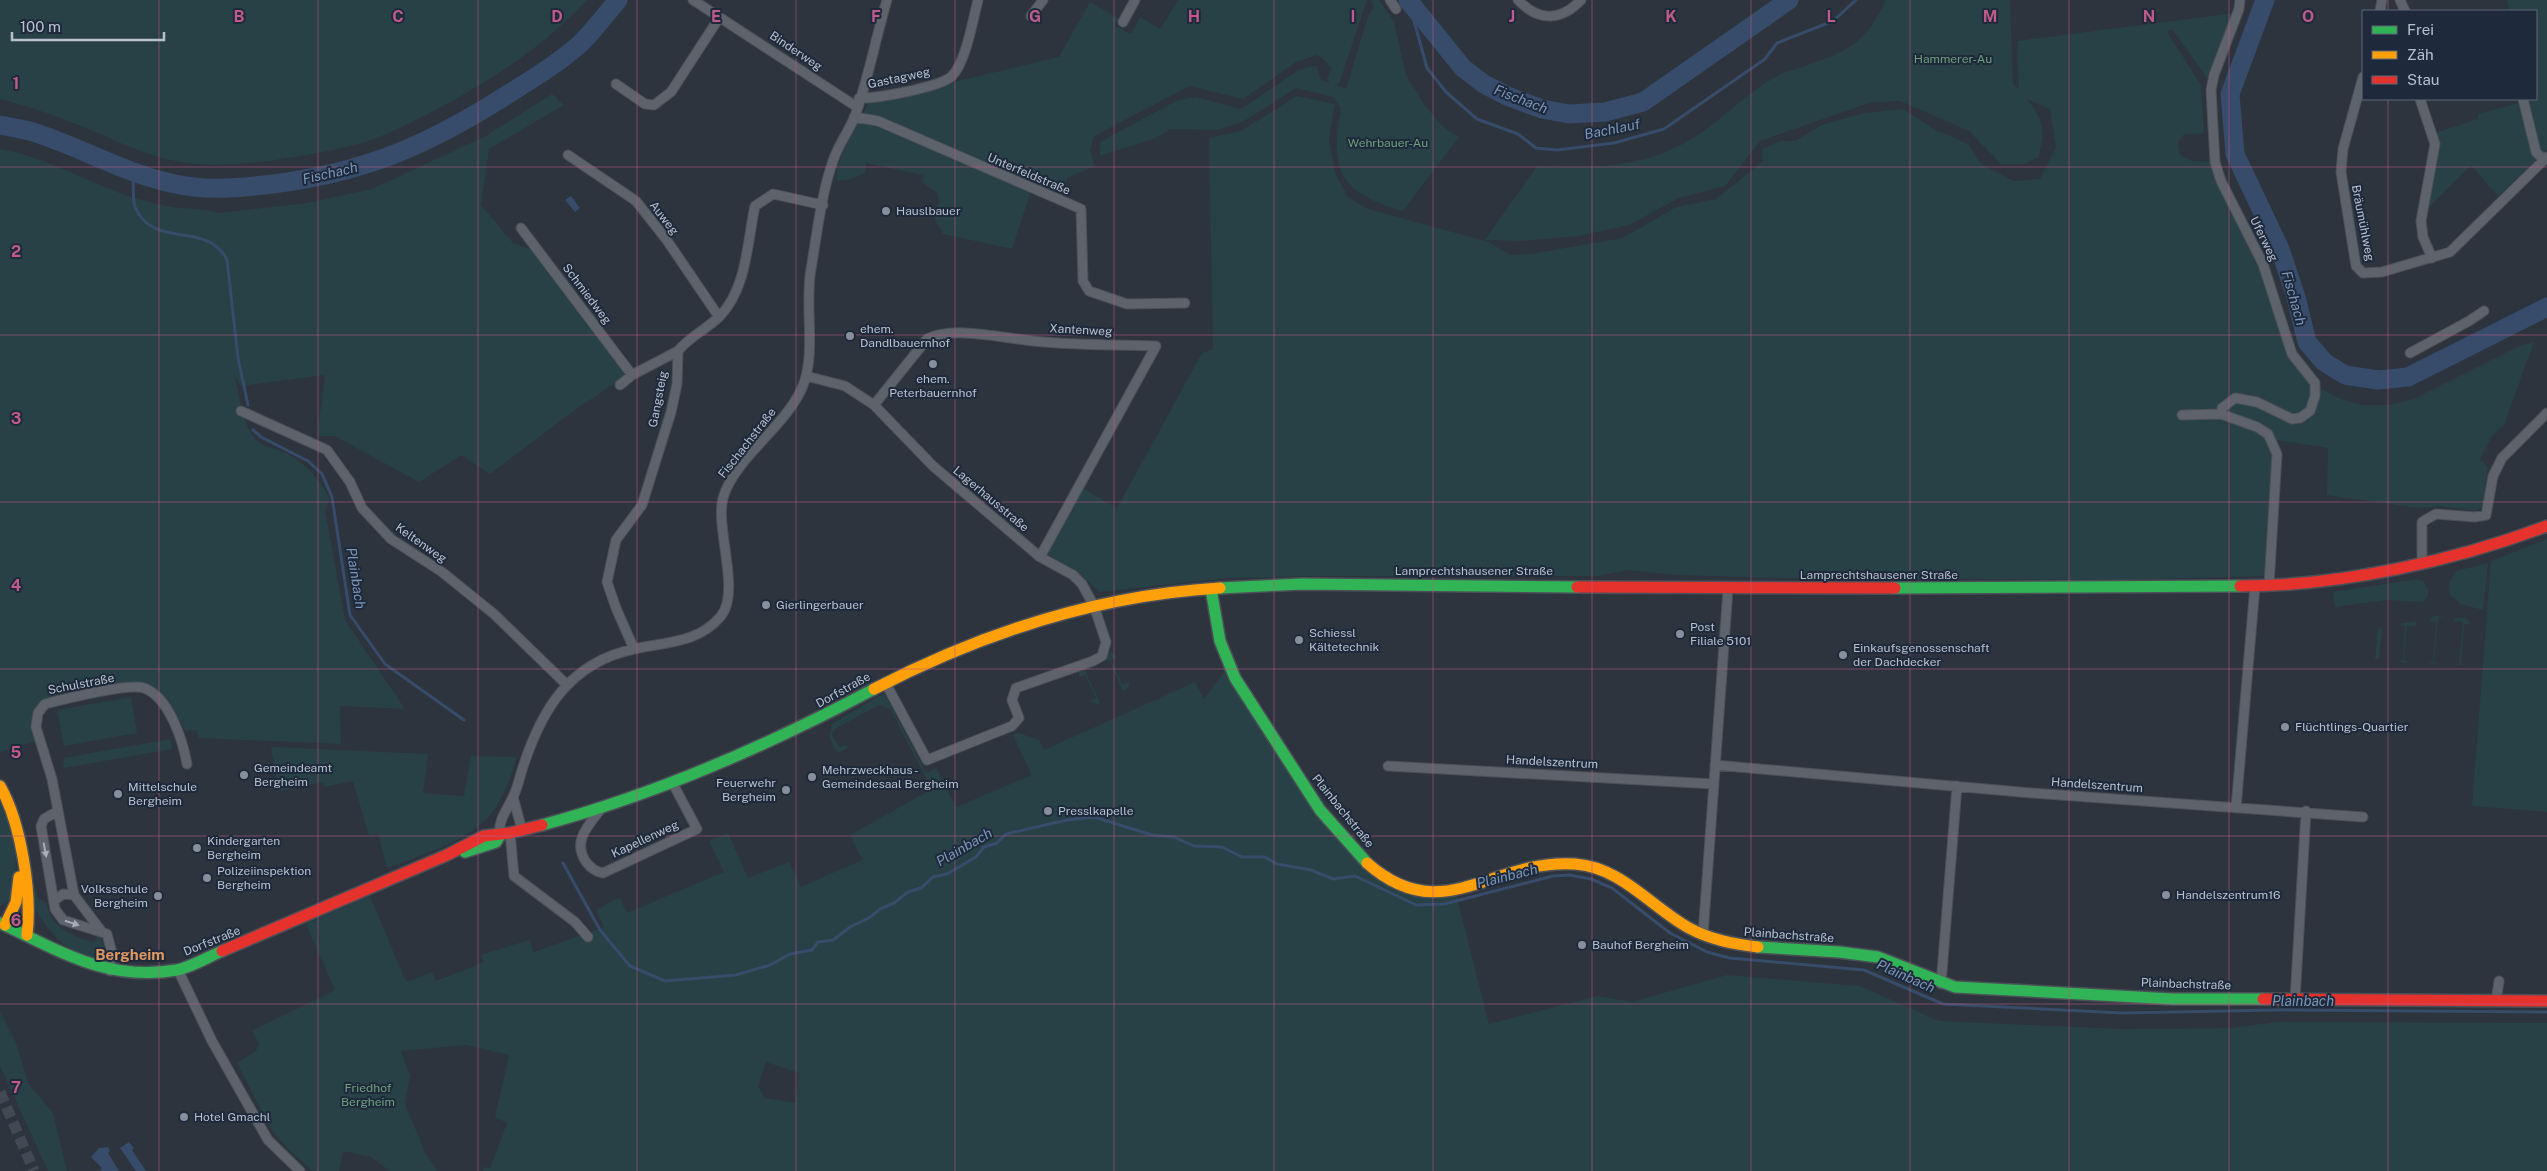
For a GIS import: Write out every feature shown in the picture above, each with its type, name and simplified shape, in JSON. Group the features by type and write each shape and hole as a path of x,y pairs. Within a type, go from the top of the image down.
{"main road":[{"name":"Lamprechtshausener Straße","path":"1208,589 1302,584 1728,589 2255,586 2337,578 2422,564 2484,548 2547,526"},
{"name":"Dorfstraße","path":"178,970 447,855 468,851 496,842 505,834 601,809 672,782 811,723 885,682 926,662 1030,623 1094,606 1208,589"},
{"name":"Plainbachstraße","path":"1208,589 1230,669 1302,784 1355,850 1382,875 1412,891 1431,894 1556,863 1588,865 1620,878 1671,916 1703,935 1718,941 1754,948 1800,949 1880,957 1941,984 1964,988 2173,999 2547,1000"},
{"path":"0,786 16,816 20,834 29,912 27,935"},
{"path":"0,795 10,816 16,836 19,877 16,902 3,924 89,965 110,971 127,973 178,970"}],"street":[{"name":"Binderweg","path":"693,0 719,18 858,103"},
{"name":"Fischachstraße","path":"588,937 575,922 514,876 505,834 499,823 513,797 536,731 567,685 583,669 595,662 634,649 689,638 709,629 723,614 728,581 722,518 723,499 732,479 796,398 806,376 808,365 808,284 823,205 833,160 854,117 887,0"},
{"name":"Gastagweg","path":"858,103 870,98 943,82 952,76 960,61 978,0"},
{"path":"1031,16 1043,0"},
{"path":"1123,22 1135,0"},
{"path":"1390,0 1396,9"},
{"path":"1518,0 1529,11 1538,16 1551,17 1580,0"},
{"name":"Uferweg","path":"2221,414 2222,408 2235,398 2257,402 2292,419 2300,418 2310,411 2315,396 2315,384 2292,354 2263,264 2221,181 2215,162 2211,90 2239,9 2240,0"},
{"path":"616,84 645,104 654,105 671,92 719,18"},
{"name":"Bräumühlweg","path":"2362,81 2343,149 2341,172 2356,266 2364,273 2382,272 2450,252 2546,158 2536,152 2523,100"},
{"path":"2420,100 2435,144 2420,221 2423,237 2432,258"},
{"name":"Unterfeldstraße","path":"854,117 878,122 1080,210 1083,281 1089,291 1127,304 1185,303"},
{"name":"Auweg","path":"568,155 636,201 666,239 719,317"},
{"path":"620,385 632,375 678,351 719,317 733,301 742,277 755,206 773,194 823,205"},
{"name":"Schmiedweg","path":"521,228 632,375"},
{"path":"2410,353 2469,321 2484,310"},
{"name":"Xantenweg","path":"874,404 927,339 937,334 1001,336 1024,340 1156,346 1040,557"},
{"name":"Gangsteig","path":"634,649 607,582 616,540 642,505 671,412 676,384 678,351"},
{"path":"806,376 845,386 874,404"},
{"name":"Lagerhausstraße","path":"874,404 933,466 1040,557 1073,575 1082,584 1094,606 1106,642 1102,656 1016,688 1012,700 1020,718 1012,726 927,760 885,682"},
{"name":"Keltenweg","path":"241,411 327,450 350,482 362,508 391,539 442,572 494,614 567,685"},
{"path":"2422,564 2422,522 2436,514 2475,517 2486,515 2493,476 2502,458 2547,413"},
{"path":"2182,415 2221,414 2257,427 2268,434 2276,454 2269,585"},
{"path":"2236,808 2255,586"},
{"path":"1703,935 1728,589"},
{"name":"Schulstraße","path":"110,971 110,942 107,934 102,932 74,895 46,756 36,727 38,712 45,704 125,689 145,689 155,696 170,714 182,739 187,764"},
{"name":"Handelszentrum","path":"1715,765 2236,808 2363,816"},
{"name":"Handelszentrum","path":"1388,766 1714,784"},
{"name":"Kapellenweg","path":"601,809 582,832 580,843 582,855 588,864 603,873 696,829 672,782"},
{"path":"1941,984 1957,786"},
{"path":"513,797 522,830"},
{"path":"58,811 44,819 41,826 55,909 64,920 102,932"},
{"path":"2295,1000 2306,811"},
{"path":"54,901 63,894 74,895"},
{"name":"Dorfstraße","path":"178,970 204,1027 268,1140 300,1171"},
{"path":"2496,1000 2499,981"}],"green space":[{"path":"0,0 587,0 552,34 512,64 428,114 389,133 365,142 317,153 269,161 214,165 169,160 133,148 54,116 0,99"},
{"name":"Wehrbauer-Au","path":"1178,0 1367,0 1339,84 1334,84 1346,89 1368,16 1374,8 1371,0 1379,0 1394,22 1406,75 1424,104 1442,126 1459,137 1403,211 1366,197 1353,188 1344,177 1339,164 1337,131 1341,109 1333,97 1296,88 1244,121 1218,130 1170,129 1156,138 1100,156 1100,142 1178,100 1196,97 1241,109 1299,70 1316,65 1321,80 1330,83 1327,79 1331,69 1326,61 1317,55 1296,62 1243,99 1190,86 1094,136 1090,150 1095,166 1067,178 1064,197 1033,185 1012,249 943,234 935,220 939,200 936,192 922,182 923,175 866,163 865,173 848,180 837,181 837,173 843,153 869,102 1059,57 1090,2 1118,18 1115,26 1131,34 1140,17 1160,29"},
{"name":"Hammerer-Au","path":"1886,0 2010,0 2013,83 2019,90 2017,41 2236,13 2210,82 2172,29 2167,32 2201,85 2204,133 2183,135 2178,142 2180,155 2193,161 2210,162 2222,192 2249,240 2263,272 2280,330 2307,378 2321,389 2341,399 2361,405 2390,405 2413,399 2519,346 2534,342 2504,425 2492,436 2480,459 2488,467 2482,507 2476,511 2440,506 2418,508 2327,495 2328,448 2277,440 2270,441 2273,450 2267,571 2263,576 2116,580 1784,578 1677,575 1628,570 1598,576 1317,576 1226,578 1100,592 1076,570 1047,554 1082,488 1117,508 1202,353 1213,349 1209,138 1241,131 1297,96 1335,104 1329,139 1335,173 1348,197 1368,209 1489,242 1510,255 1530,254 1623,238 1676,207 1716,199 1763,161 1762,149 1780,141 1795,141 1822,125 1864,113 1903,109 1934,129 1968,144 1981,164 2014,181 2040,179 2056,147 2050,109 2027,99 2038,114 2042,126 2039,157 2024,164 2001,164 1969,131 1900,101 1869,103 1760,141 1725,186 1679,198 1629,225 1579,236 1520,241 1485,240 1537,166 1581,167 1622,164 1662,154 1681,145 1711,126 1751,93 1772,79 1845,50 1854,44 1863,36 1879,15"},
{"path":"2507,0 2547,0 2547,149 2498,196 2471,165 2430,206 2427,204 2435,161 2435,133 2478,119 2478,114 2527,100 2537,100 2537,10 2510,10"},
{"path":"552,94 564,105 489,149 481,205 513,243 536,252 627,375 572,412 490,474 461,455 419,482 335,436 317,436 325,375 241,386 235,376 245,421 254,437 263,445 286,453 300,462 317,478 330,499 325,510 345,620 405,709 340,706 341,744 199,738 197,730 185,731 166,700 154,690 139,685 114,685 48,698 38,706 33,716 32,722 36,741 0,752 0,149 35,158 138,199 172,207 201,209 218,213 307,203 372,189 484,137"},
{"path":"2547,539 2547,812 2472,806 2491,561"},
{"path":"2488,563 2483,610 2460,604 2450,595 2449,584 2456,571"},
{"path":"2417,579 2424,582 2429,590 2427,598 2422,602 2387,600 2335,607 2333,592"},
{"path":"2435,616 2446,617 2438,618 2434,662 2440,664 2426,663 2433,662 2436,622 2428,621"},
{"path":"2455,618 2466,618 2472,624 2464,624 2461,664 2465,665 2453,665 2459,664 2463,622 2454,621"},
{"path":"2416,621 2416,626 2407,626 2404,660 2410,663 2396,662 2403,660 2405,626 2398,624"},
{"path":"2382,628 2379,659 2375,659 2378,629"},
{"path":"1111,651 1117,657 1111,660 1122,684 1129,682 1129,687 1123,691 1109,660 1101,662"},
{"path":"1092,666 1085,671 1100,703 1097,704 1089,701 1096,698 1085,675 1079,677 1079,670"},
{"name":"Friedhof Bergheim","path":"1227,668 1332,830 1408,894 1435,899 1456,894 1489,1024 1598,996 1632,1002 1727,975 1860,986 1939,1021 2123,1029 2232,1028 2276,1022 2547,1023 2547,1171 483,1171 484,1167 490,1168 507,1123 495,1117 509,1055 466,1045 401,1051 410,1076 405,1104 425,1152 437,1171 390,1171 371,1157 343,1151 339,1171 313,1171 290,1151 272,1131 237,1063 256,1051 259,1043 252,1031 335,990 306,924 370,896 406,982 432,972 436,981 484,962 481,955 529,940 534,952 604,927 596,910 619,897 627,913 724,872 709,841 728,833 748,878 789,862 801,887 862,860 850,835 932,789 890,709 879,705 835,729 832,734 839,747 846,745 848,748 840,752 836,751 829,736 832,724 884,693 926,773 936,768 956,807 1032,775 1013,735 1019,733 1039,740 1044,750 1195,682 1204,699","holes":["766,1062 799,1073 796,1103 765,1098 758,1086"]},
{"path":"131,697 137,733 64,746 57,710"},
{"path":"171,739 172,749 64,768 63,758"},
{"path":"271,748 428,754 423,793 464,796 471,756 517,757 507,787 498,804 477,828 433,851 387,868 378,834 369,836 353,781 324,787 323,782 279,791"},
{"path":"0,776 16,804 21,819 37,897 47,904 52,918 64,930 79,938 94,942 98,935 104,945 102,954 93,957 73,952 47,927 36,910"},
{"path":"0,801 9,825 16,862 14,888 10,900 0,906"},
{"path":"0,1011 16,1043 28,1083 53,1113 67,1171 48,1171 0,1066"}],"water":[{"path":"571,196 580,208 575,212 565,200"},
{"path":"129,1142 146,1171 136,1171 120,1148"},
{"path":"108,1147 110,1151 108,1153 119,1171 100,1171 102,1168 91,1157 99,1148"}],"waterway":[{"name":"Fischach","path":"0,125 33,132 132,171 173,184 204,188 223,188 307,179 339,172 397,153 425,141 481,111 537,76 573,50 591,33 618,0"},
{"name":"Fischach","path":"1408,0 1463,68 1484,84 1507,96 1542,109 1569,114 1605,112 1643,102 1789,0"},
{"name":"Bachlauf","path":"1409,3 1427,68 1446,92 1477,119 1518,134 1536,148 1557,150 1614,143 1664,129 1765,59 1777,43 1833,21 1856,0"},
{"name":"Fischach","path":"2265,0 2230,94 2235,154 2280,249 2296,297 2307,342 2324,362 2345,375 2378,380 2408,377 2547,307"},
{"name":"Plainbach","path":"133,172 134,203 143,220 154,228 207,241 218,248 227,260 238,358 248,405"},
{"name":"Plainbach","path":"253,430 261,437 308,461 322,474 332,497 350,615 385,664 464,720"},
{"name":"Plainbach","path":"563,863 600,930 630,966 665,981 736,975 770,965 790,954 812,950 818,942 833,940 850,927 894,903 908,892 921,888 933,877 947,874 976,857 984,847 997,843 1006,834 1067,820 1094,817 1152,835 1174,837 1194,846 1222,847 1242,857 1265,857 1277,864 1311,870 1333,879 1355,876 1416,905 1444,904 1553,876 1569,875 1591,879 1612,888 1670,933 1707,952 1730,958 1864,970 1943,1004 2123,1013 2276,1010 2547,1012"}],"tunnel":[{"path":"0,1092 34,1171"}],"traffic: fast":[{"path":"1220,588 1302,584 1577,587"},
{"path":"1895,588 2240,586"},
{"path":"1211,589 1220,641 1235,678 1320,810 1367,863"},
{"path":"542,825 628,799 712,766 794,730 874,689"},
{"path":"465,852 496,842 500,835"},
{"path":"0,923 85,962 128,972 152,973 183,969 222,951"},
{"path":"1758,947 1839,952 1878,957 1955,987 2173,999 2263,999"}],"traffic: slow":[{"path":"874,689 957,651 999,634 1042,620 1130,599 1220,588"},
{"path":"0,786 14,819 23,858 28,899 27,935"},
{"path":"1367,863 1394,882 1420,891 1444,891 1545,865 1575,864 1592,867 1607,872 1621,880 1675,919 1697,932 1723,941 1758,947"},
{"path":"5,925 16,902 19,877"}],"traffic: jam":[{"path":"2240,586 2317,582 2396,569 2474,550 2547,526"},
{"path":"1577,587 1895,588"},
{"path":"222,951 447,855 484,836 510,833 542,825"},
{"path":"2263,999 2547,1001"}],"place":[{"name":"Hauslbauer","path":"886,211"},
{"name":"ehem. Dandlbauernhof","path":"850,336"},
{"name":"ehem. Peterbauernhof","path":"933,364"},
{"name":"Gierlingerbauer","path":"766,605"},
{"name":"Post Filiale 5101","path":"1680,634"},
{"name":"Schiessl Kältetechnik","path":"1299,640"},
{"name":"Einkaufsgenossenschaft der Dachdecker","path":"1843,655"},
{"name":"Flüchtlings-Quartier","path":"2285,727"},
{"name":"Gemeindeamt Bergheim","path":"244,775"},
{"name":"Mehrzweckhaus - Gemeindesaal Bergheim","path":"812,777"},
{"name":"Feuerwehr Bergheim","path":"786,790"},
{"name":"Mittelschule Bergheim","path":"118,794"},
{"name":"Presslkapelle","path":"1048,811"},
{"name":"Kindergarten Bergheim","path":"197,848"},
{"name":"Polizeiinspektion Bergheim","path":"207,878"},
{"name":"Handelszentrum16","path":"2166,895"},
{"name":"Volksschule Bergheim","path":"158,896"},
{"name":"Bauhof Bergheim","path":"1582,945"},
{"name":"Hotel Gmachl","path":"184,1117"}],"district":[{"name":"Bergheim","path":"130,954"}]}
